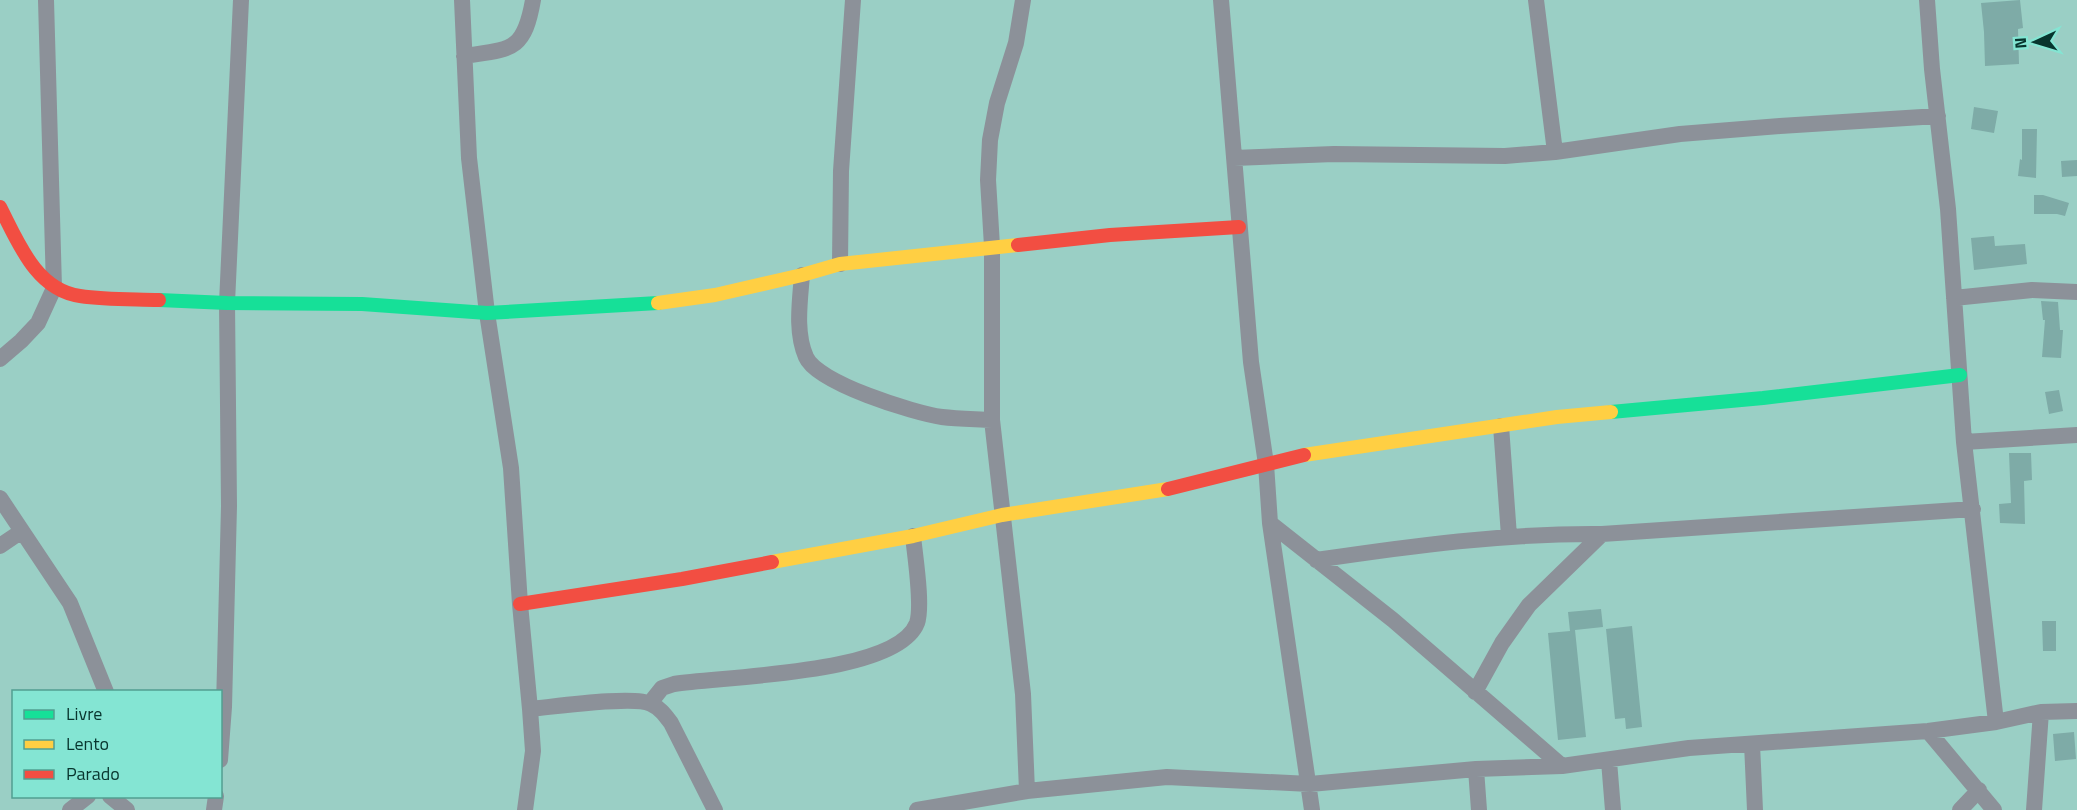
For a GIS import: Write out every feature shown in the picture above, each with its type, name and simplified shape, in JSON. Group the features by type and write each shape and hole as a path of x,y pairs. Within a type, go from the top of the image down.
{"street":[{"path":"0,359 38,322 54,288 46,0"},
{"path":"222,734 229,506 227,303 241,0"},
{"path":"462,0 469,158 487,313 510,468 530,709 533,752 525,810"},
{"path":"464,57 507,50 519,41 530,17 533,0"},
{"path":"840,264 841,171 853,0"},
{"path":"1023,0 1016,43 990,140 988,180 992,246 992,420 1023,694 1027,791"},
{"path":"1221,0 1251,362 1266,464 1270,524 1312,810"},
{"path":"1536,0 1555,152"},
{"path":"1927,0 1932,69 1948,209 1964,442 1996,722"},
{"path":"1234,158 1334,154 1505,156 1555,152 1680,134 1938,116"},
{"path":"0,207 36,271 44,281 65,294 227,303 362,304 487,313 657,303 716,295 840,264 1110,235 1239,227"},
{"path":"802,275 799,310 801,335 806,358 821,373 858,391 895,405 940,416 992,420"},
{"path":"1954,298 2032,290 2077,291"},
{"path":"520,604 682,579 913,536 1002,514 1173,488 1316,452 1557,417 1762,398 1960,375"},
{"path":"1501,426 1509,536"},
{"path":"1964,442 2077,435"},
{"path":"0,498 70,603 105,690"},
{"path":"1316,560 1419,545 1509,536 1554,533 1602,534 1973,509"},
{"path":"1270,524 1393,620 1562,766"},
{"path":"0,546 22,531"},
{"path":"1475,693 1502,643 1529,605 1602,534"},
{"path":"650,703 662,688 674,684 800,671 855,661 881,653 896,645 909,636 917,623 919,606 913,536"},
{"path":"530,709 637,700 650,703 662,711 671,723 715,810"},
{"path":"916,810 1027,791 1167,777 1310,784 1476,769 1562,766 1689,748 1928,731 1996,722 2041,712 2077,711"},
{"path":"2034,810 2041,712"},
{"path":"1928,731 1994,810"},
{"path":"1752,744 1755,810"},
{"path":"1609,760 1613,810"},
{"path":"1476,769 1479,810"},
{"path":"1960,810 1979,790"},
{"path":"70,810 85,798"},
{"path":"113,798 128,810"}],"building":[{"path":"2020,0 2023,28 2018,29 2019,64 1985,66 1981,3"},
{"path":"1974,107 1998,111 1994,133 1971,129"},
{"path":"2022,129 2037,129 2036,178 2018,176 2020,159 2022,160"},
{"path":"2077,160 2077,176 2062,177 2061,161"},
{"path":"2034,195 2043,195 2069,203 2065,216 2034,214"},
{"path":"1994,236 1995,246 2025,244 2027,264 1974,270 1971,238"},
{"path":"2041,301 2058,302 2060,330 2063,330 2061,358 2042,357 2045,320 2043,320"},
{"path":"2059,390 2063,411 2049,414 2045,392"},
{"path":"2009,453 2031,453 2032,480 2024,481 2025,524 2000,523 1999,504 2011,503"},
{"path":"1601,609 1603,627 1575,630 1586,737 1558,740 1548,633 1570,631 1568,612"},
{"path":"2042,621 2056,621 2056,651 2043,651"},
{"path":"1632,626 1642,727 1626,729 1625,718 1615,719 1606,629"},
{"path":"2074,732 2076,759 2055,761 2053,734"}],"traffic: fast":[{"path":"159,300 362,304 487,313 658,303"},
{"path":"1611,412 1763,398 1960,375"}],"traffic: slow":[{"path":"658,303 715,295 840,264 1018,245"},
{"path":"1304,455 1557,417 1611,412"},
{"path":"772,562 913,536 1002,515 1168,489"}],"traffic: jam":[{"path":"0,207 30,262 51,284 65,292 80,296 159,300"},
{"path":"1018,245 1110,235 1239,227"},
{"path":"1168,489 1304,455"},
{"path":"520,604 682,579 772,562"}]}
